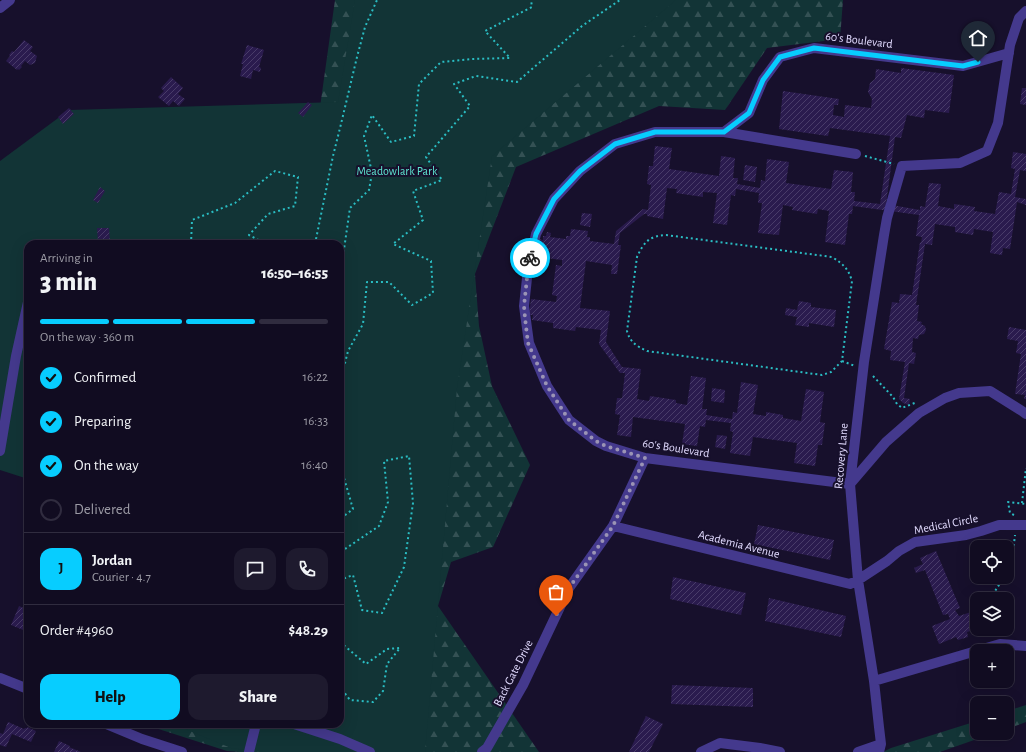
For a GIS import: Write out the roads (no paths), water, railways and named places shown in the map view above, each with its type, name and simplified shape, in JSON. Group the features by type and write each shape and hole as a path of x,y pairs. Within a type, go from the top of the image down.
{"street":[{"path":"0,8 10,0"},
{"path":"1008,53 1020,18 1026,11"},
{"name":"60's Boulevard","path":"850,484 645,458 606,446 596,441 569,420 547,386 528,343 524,306 528,269 536,234 554,199 580,171 615,144 655,132 724,132 749,113 763,80 780,57 814,48 963,66 1008,53"},
{"name":"Recovery Lane","path":"880,748 874,681 858,580 850,484 863,370 887,218 902,166 960,163 987,151 998,123 1008,53"},
{"path":"724,132 856,154"},
{"path":"0,451 16,356 24,320"},
{"path":"850,484 886,442 919,413 945,398 959,393 990,391 1026,414"},
{"name":"Back Gate Drive","path":"482,752 487,748 523,685 569,588 613,526 645,458"},
{"name":"Medical Circle","path":"858,580 887,561 899,551 915,542 966,535 999,525 1022,521"},
{"name":"Academia Avenue","path":"613,526 850,584 858,580"},
{"path":"874,681 1000,644 1026,646"},
{"path":"0,678 24,687"},
{"path":"116,728 182,752"},
{"path":"249,752 255,728"},
{"path":"306,728 340,739 370,752"},
{"path":"701,752 720,743 780,752"},
{"path":"858,752 880,748"}],"park label":[{"name":"Meadowlark Park","path":"397,171"}]}
